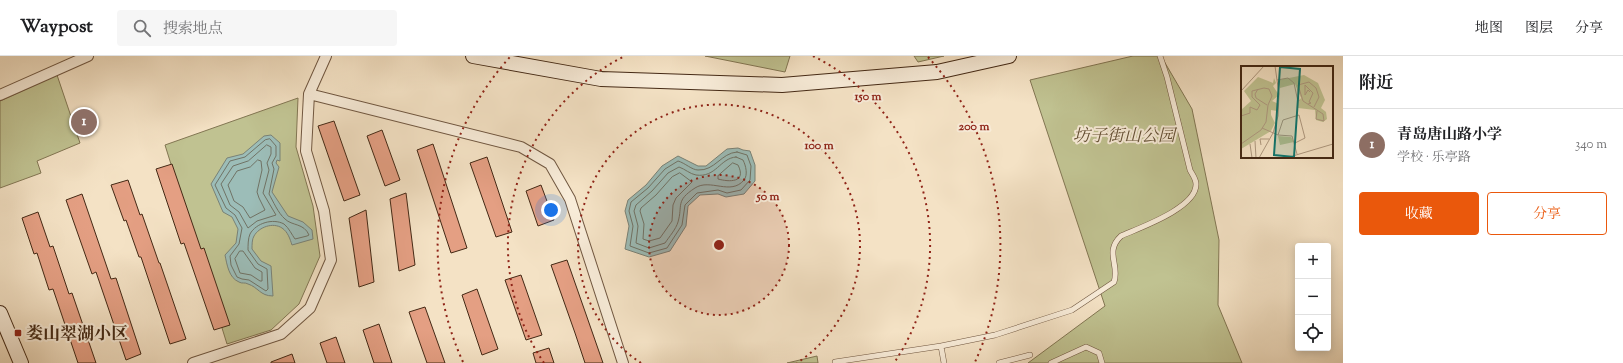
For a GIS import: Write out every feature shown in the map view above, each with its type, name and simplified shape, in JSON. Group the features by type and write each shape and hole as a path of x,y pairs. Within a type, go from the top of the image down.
{"main road":[{"path":"473,56 601,79 782,85 937,72 1009,56"},
{"path":"519,56 602,71 782,77 952,61 974,56"},
{"path":"0,313 21,363"}],"street":[{"path":"0,95 88,56"},
{"path":"193,363 210,360 281,334 310,308 331,260 324,211 306,151 308,94 326,56"},
{"path":"308,94 521,147 550,164 570,199 624,363"}],"lane":[{"path":"835,362 941,346 995,335 1057,316 1080,306 1114,282 1115,275 1112,251 1118,239 1121,236 1180,208 1194,192 1196,182 1190,170 1167,77 1160,56"},
{"path":"941,346 944,363"},
{"path":"1051,363 1086,347 1099,353 1102,363"},
{"path":"1000,363 1030,355"}],"green space":[{"path":"705,56 790,56 785,72"},
{"path":"914,56 944,56 918,62"},
{"name":"坊子街山公园","path":"1133,56 1161,56 1192,109 1219,240 1218,305 1242,363 1028,363 1105,306 1030,80"},
{"path":"57,75 80,143 37,161 41,173 0,188 0,101"},
{"path":"298,98 296,147 313,206 320,256 299,304 271,330 227,344 165,145"},
{"path":"817,356 818,363 787,363"}],"water":[{"path":"271,135 280,143 280,161 277,160 276,163 279,167 272,192 288,216 303,222 312,230 313,239 292,245 286,232 282,228 275,225 266,226 256,233 252,240 252,249 261,261 271,266 273,296 269,296 247,283 240,283 233,278 225,255 236,243 238,229 232,217 223,212 211,184 227,158 243,154 264,136"},
{"path":"738,148 750,151 755,165 755,181 744,194 726,197 718,194 700,195 688,206 686,226 670,251 649,257 625,249 629,226 625,211 628,200 646,185 662,166 678,156 698,166 706,166 727,149"}],"building":[{"path":"334,121 360,195 344,201 318,126"},
{"path":"382,130 400,180 385,186 367,136"},
{"path":"433,144 467,248 451,253 417,150"},
{"path":"487,157 512,232 496,237 470,163"},
{"path":"172,164 201,249 204,248 230,325 214,330 184,243 181,244 156,169"},
{"path":"128,180 140,215 142,214 160,263 186,339 170,344 141,257 139,257 126,220 124,221 111,185"},
{"path":"541,185 554,220 538,226 526,191"},
{"path":"406,193 415,265 399,271 390,199"},
{"path":"82,194 111,279 116,278 141,354 126,360 96,272 92,274 66,200"},
{"path":"366,210 374,282 359,287 349,218"},
{"path":"38,212 50,247 53,246 69,294 72,293 96,363 78,363 53,289 49,290 37,253 34,254 22,218"},
{"path":"567,260 603,363 585,363 551,265"},
{"path":"521,275 542,335 526,340 505,280"},
{"path":"477,289 498,349 482,355 462,295"},
{"path":"425,307 445,363 427,363 409,312"},
{"path":"379,324 392,363 374,363 363,330"},
{"path":"336,337 345,363 327,363 320,343"},
{"path":"549,348 554,363 536,363 533,353"},
{"path":"292,354 295,363 271,363 271,362"}],"place":[{"name":"青岛唐山路小学","path":"84,122"},
{"name":"娄山翠湖小区","path":"18,333"}]}
